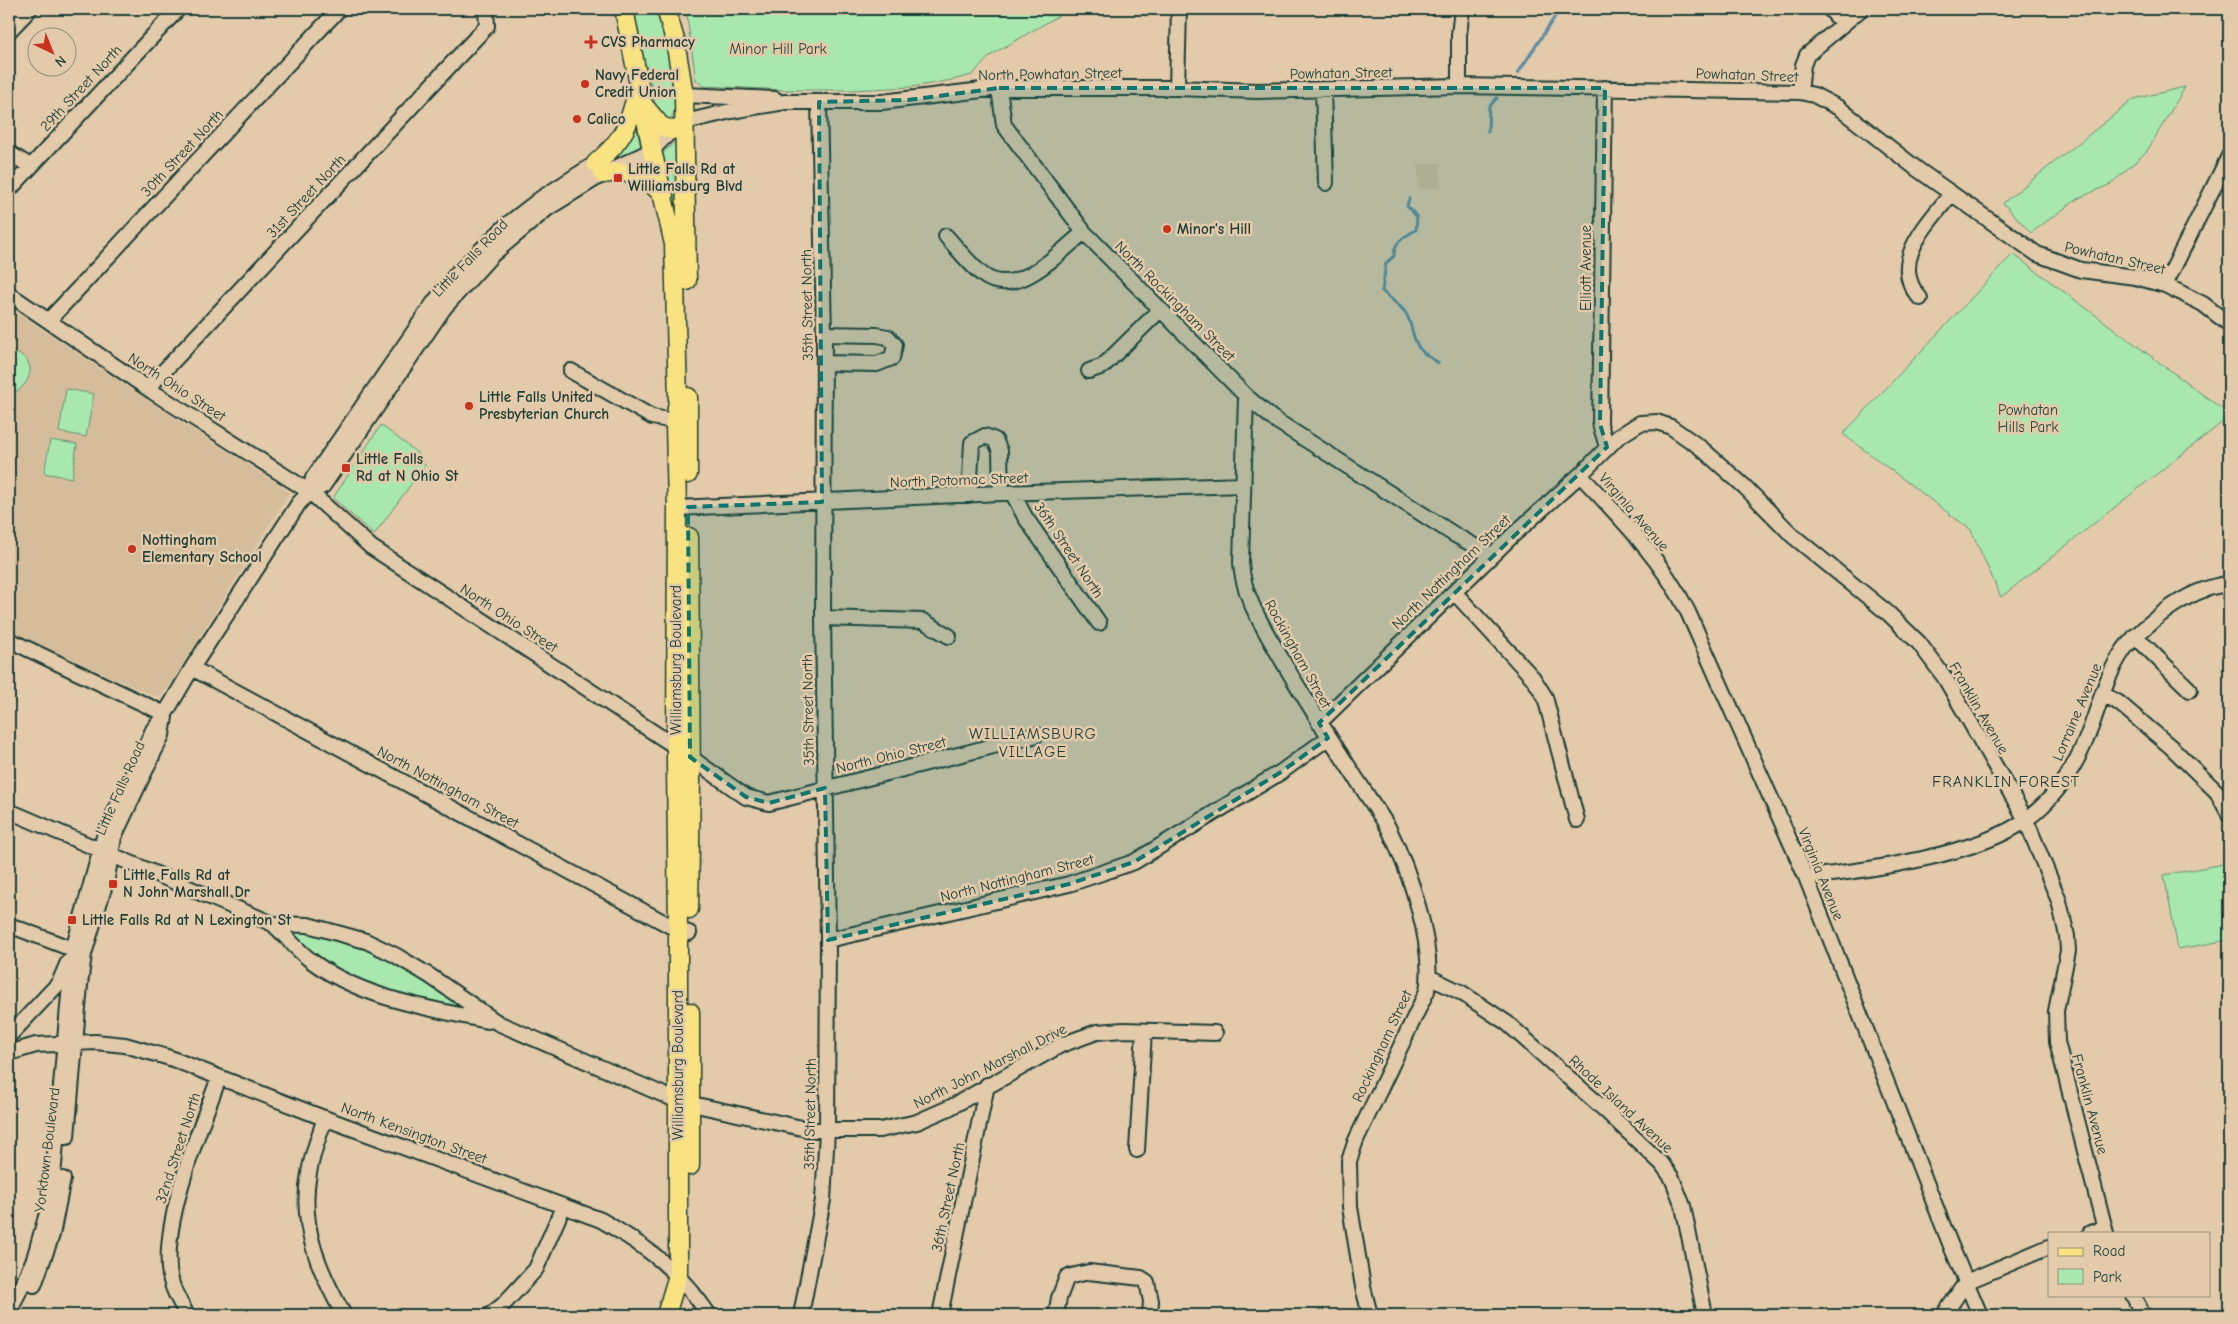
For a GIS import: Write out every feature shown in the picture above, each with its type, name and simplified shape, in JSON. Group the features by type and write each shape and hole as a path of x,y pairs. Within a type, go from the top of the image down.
{"main road":[{"name":"Williamsburg Boulevard","path":"624,9 652,150 674,244 678,400 681,423"},
{"name":"Williamsburg Boulevard","path":"666,9 676,40 684,94 679,126 683,507 685,1103 682,1281 678,1315"},
{"path":"674,9 676,40"},
{"path":"639,83 630,122 600,168 631,172 651,182 664,196"},
{"path":"643,105 661,126 679,126"},
{"name":"Williamsburg Boulevard","path":"666,1315 682,1281"}],"street":[{"path":"9,31 30,9"},
{"name":"29th Street North","path":"9,190 178,9"},
{"name":"30th Street North","path":"48,320 339,9"},
{"name":"31st Street North","path":"148,388 487,26 486,9"},
{"path":"1177,88 1179,9"},
{"path":"1459,86 1459,34 1462,9"},
{"path":"1830,9 1843,24"},
{"path":"1800,92 1803,65 1807,55 1861,9"},
{"name":"Powhatan Street","path":"1257,91 1459,86 1800,92 1814,95 1840,108 1951,194 2037,254 2081,270 2135,277 2165,285 2203,304 2229,324"},
{"name":"North Powhatan Street","path":"679,126 731,111 785,102 908,100 999,88 1177,88 1257,91"},
{"name":"North Rockingham Street","path":"999,88 1004,125 1084,232 1246,396"},
{"name":"Elliott Avenue","path":"1605,88 1600,424 1608,447"},
{"path":"1323,90 1326,183"},
{"name":"North Powhatan Street","path":"684,94 769,98 785,102"},
{"name":"35th Street North","path":"801,1315 823,1200 827,1131 828,940 822,502 824,334 819,102"},
{"name":"Little Falls Road","path":"70,1042 79,952 107,878 105,852 162,735 165,714 192,668 299,503 310,492 323,486 444,308 467,280 525,226 600,168 652,150 679,126"},
{"path":"9,153 30,166"},
{"path":"2165,285 2229,156"},
{"path":"1920,298 1908,279 1909,256 1914,244 1951,194"},
{"path":"946,236 983,275 999,283 1020,280 1047,263 1084,232"},
{"name":"North Ohio Street","path":"9,294 148,388 310,492 371,547 683,752 746,797 769,803 1038,735"},
{"path":"1089,371 1104,366 1160,310"},
{"path":"824,334 877,335 888,337 895,344 892,358 877,364 824,363"},
{"path":"571,371 652,417 681,423"},
{"path":"1243,485 1246,396"},
{"path":"1246,396 1272,418 1455,535 1491,555"},
{"name":"Franklin Avenue","path":"1608,447 1618,437 1640,423 1657,422 1680,432 1745,487 1793,536 1889,614 1919,644 1945,678 2026,820 2049,872 2066,931 2067,959 2056,1011 2057,1042 2105,1230"},
{"name":"36th Street North","path":"969,494 972,443 985,436 996,440 1007,493 1099,624"},
{"name":"North Nottingham Street","path":"1318,724 1368,673 1455,593 1491,555 1580,475 1608,447"},
{"name":"Virginia Avenue","path":"1580,475 1634,533 1678,593 1777,809 1806,877 1980,1315"},
{"name":"North Potomac Street","path":"683,507 969,494 1243,485"},
{"name":"Rockingham Street","path":"1243,485 1241,562 1244,586 1252,605 1318,724 1388,827 1409,876 1426,944 1429,977 1426,991 1356,1140 1349,1161 1350,1207 1363,1287 1370,1315"},
{"name":"Lorraine Avenue","path":"1806,877 1842,874 1956,850 2008,832 2026,820 2050,799 2072,769 2091,729 2112,668 2135,636 2171,607 2187,597 2213,587 2229,584"},
{"path":"1455,593 1533,678 1545,697 1578,820"},
{"path":"823,618 923,621 949,636"},
{"path":"2135,636 2190,690"},
{"path":"9,640 165,714"},
{"name":"North Nottingham Street","path":"192,668 684,931"},
{"path":"2102,694 2119,702 2171,747 2217,792 2229,814"},
{"name":"North Nottingham Street","path":"828,940 1069,884 1134,862 1281,772 1328,738"},
{"name":"North John Marshall Drive","path":"9,812 273,924 309,959 347,981 383,996 498,1023 685,1103 811,1130 880,1130 917,1122 951,1107 1062,1044 1097,1032 1215,1033"},
{"name":"North John Marshall Drive","path":"273,924 308,925 366,941 395,955 430,976 498,1023"},
{"path":"9,925 79,952 58,983 9,1036"},
{"name":"Rhode Island Avenue","path":"1429,977 1462,993 1507,1023 1612,1116 1662,1164 1672,1178 1683,1206 1705,1315"},
{"path":"1137,1150 1144,1031"},
{"path":"9,1053 36,1045 70,1042"},
{"name":"North Kensington Street","path":"70,1042 125,1045 170,1058 218,1078 601,1220 641,1244 682,1281 709,1315"},
{"name":"Yorktown Boulevard","path":"9,1313 34,1259 51,1199 70,1042"},
{"name":"Yorktown Boulevard","path":"18,1315 43,1262 60,1201 70,1042"},
{"name":"32nd Street North","path":"187,1315 172,1284 169,1253 174,1210 218,1078"},
{"name":"36th Street North","path":"940,1315 987,1085"},
{"path":"325,1118 308,1174 306,1221 314,1256 344,1315"},
{"path":"490,1315 503,1305 536,1269 563,1206"},
{"path":"1944,1315 1966,1282 2048,1247"},
{"path":"1056,1315 1067,1277 1089,1272 1111,1273 1141,1278 1147,1282 1150,1315"},
{"path":"2134,1296 2143,1315"}],"highlighted area":[{"path":"999,88 1605,88 1600,424 1607,447 1319,723 1328,738 1281,772 1134,862 1069,884 828,940 825,788 769,803 746,797 690,757 688,507 822,502 819,102 908,100"}],"shaded area":[{"path":"1440,163 1441,188 1418,189 1418,164"},
{"name":"Nottingham Elementary School","path":"9,307 289,493 168,688 161,695 154,696 9,631"}],"green space":[{"path":"634,9 661,9 676,104 670,124 656,109 650,77 642,55"},
{"name":"Minor Hill Park","path":"686,9 1070,9 991,55 972,75 912,87 851,90 785,90 703,86 696,80"},
{"path":"2185,87 2147,151 2111,184 2077,199 2031,233 2003,203 2134,99"},
{"path":"637,129 641,148 611,164 610,160 626,146"},
{"path":"681,136 681,276 661,155"},
{"name":"Powhatan Hills Park","path":"2013,254 2229,414 2229,417 2001,597 1971,530 1843,434"},
{"path":"9,350 24,357 28,362 30,374 19,390 9,395"},
{"path":"66,389 94,394 86,437 59,432"},
{"path":"381,425 416,452 425,465 374,535 333,498"},
{"path":"50,440 77,444 72,478 44,473"},
{"path":"2229,863 2229,940 2178,949 2164,875"},
{"path":"297,928 363,945 390,958 461,1005 458,1010 412,998 351,975 332,965 292,937"}],"waterway":[{"path":"1518,73 1560,9"},
{"path":"1488,132 1489,107 1497,98"},
{"path":"1409,199 1407,206 1417,217 1416,230 1400,240 1394,251 1394,256 1386,263 1382,291 1405,312 1420,349 1438,363"}],"place":[{"name":"CVS Pharmacy","path":"591,42"},
{"name":"Navy Federal Credit Union","path":"585,84"},
{"name":"Calico","path":"577,119"},
{"name":"Little Falls Rd at Williamsburg Blvd","path":"618,178"},
{"name":"Minor's Hill","path":"1167,229"},
{"name":"Little Falls United Presbyterian Church","path":"469,406"},
{"name":"Little Falls Rd at N Ohio St","path":"346,468"},
{"name":"Nottingham Elementary School","path":"132,549"},
{"name":"Little Falls Rd at N John Marshall Dr","path":"113,884"},
{"name":"Little Falls Rd at N Lexington St","path":"72,920"}],"district":[{"name":"WILLIAMSBURG VILLAGE","path":"1033,743"},
{"name":"FRANKLIN FOREST","path":"2006,782"}]}
